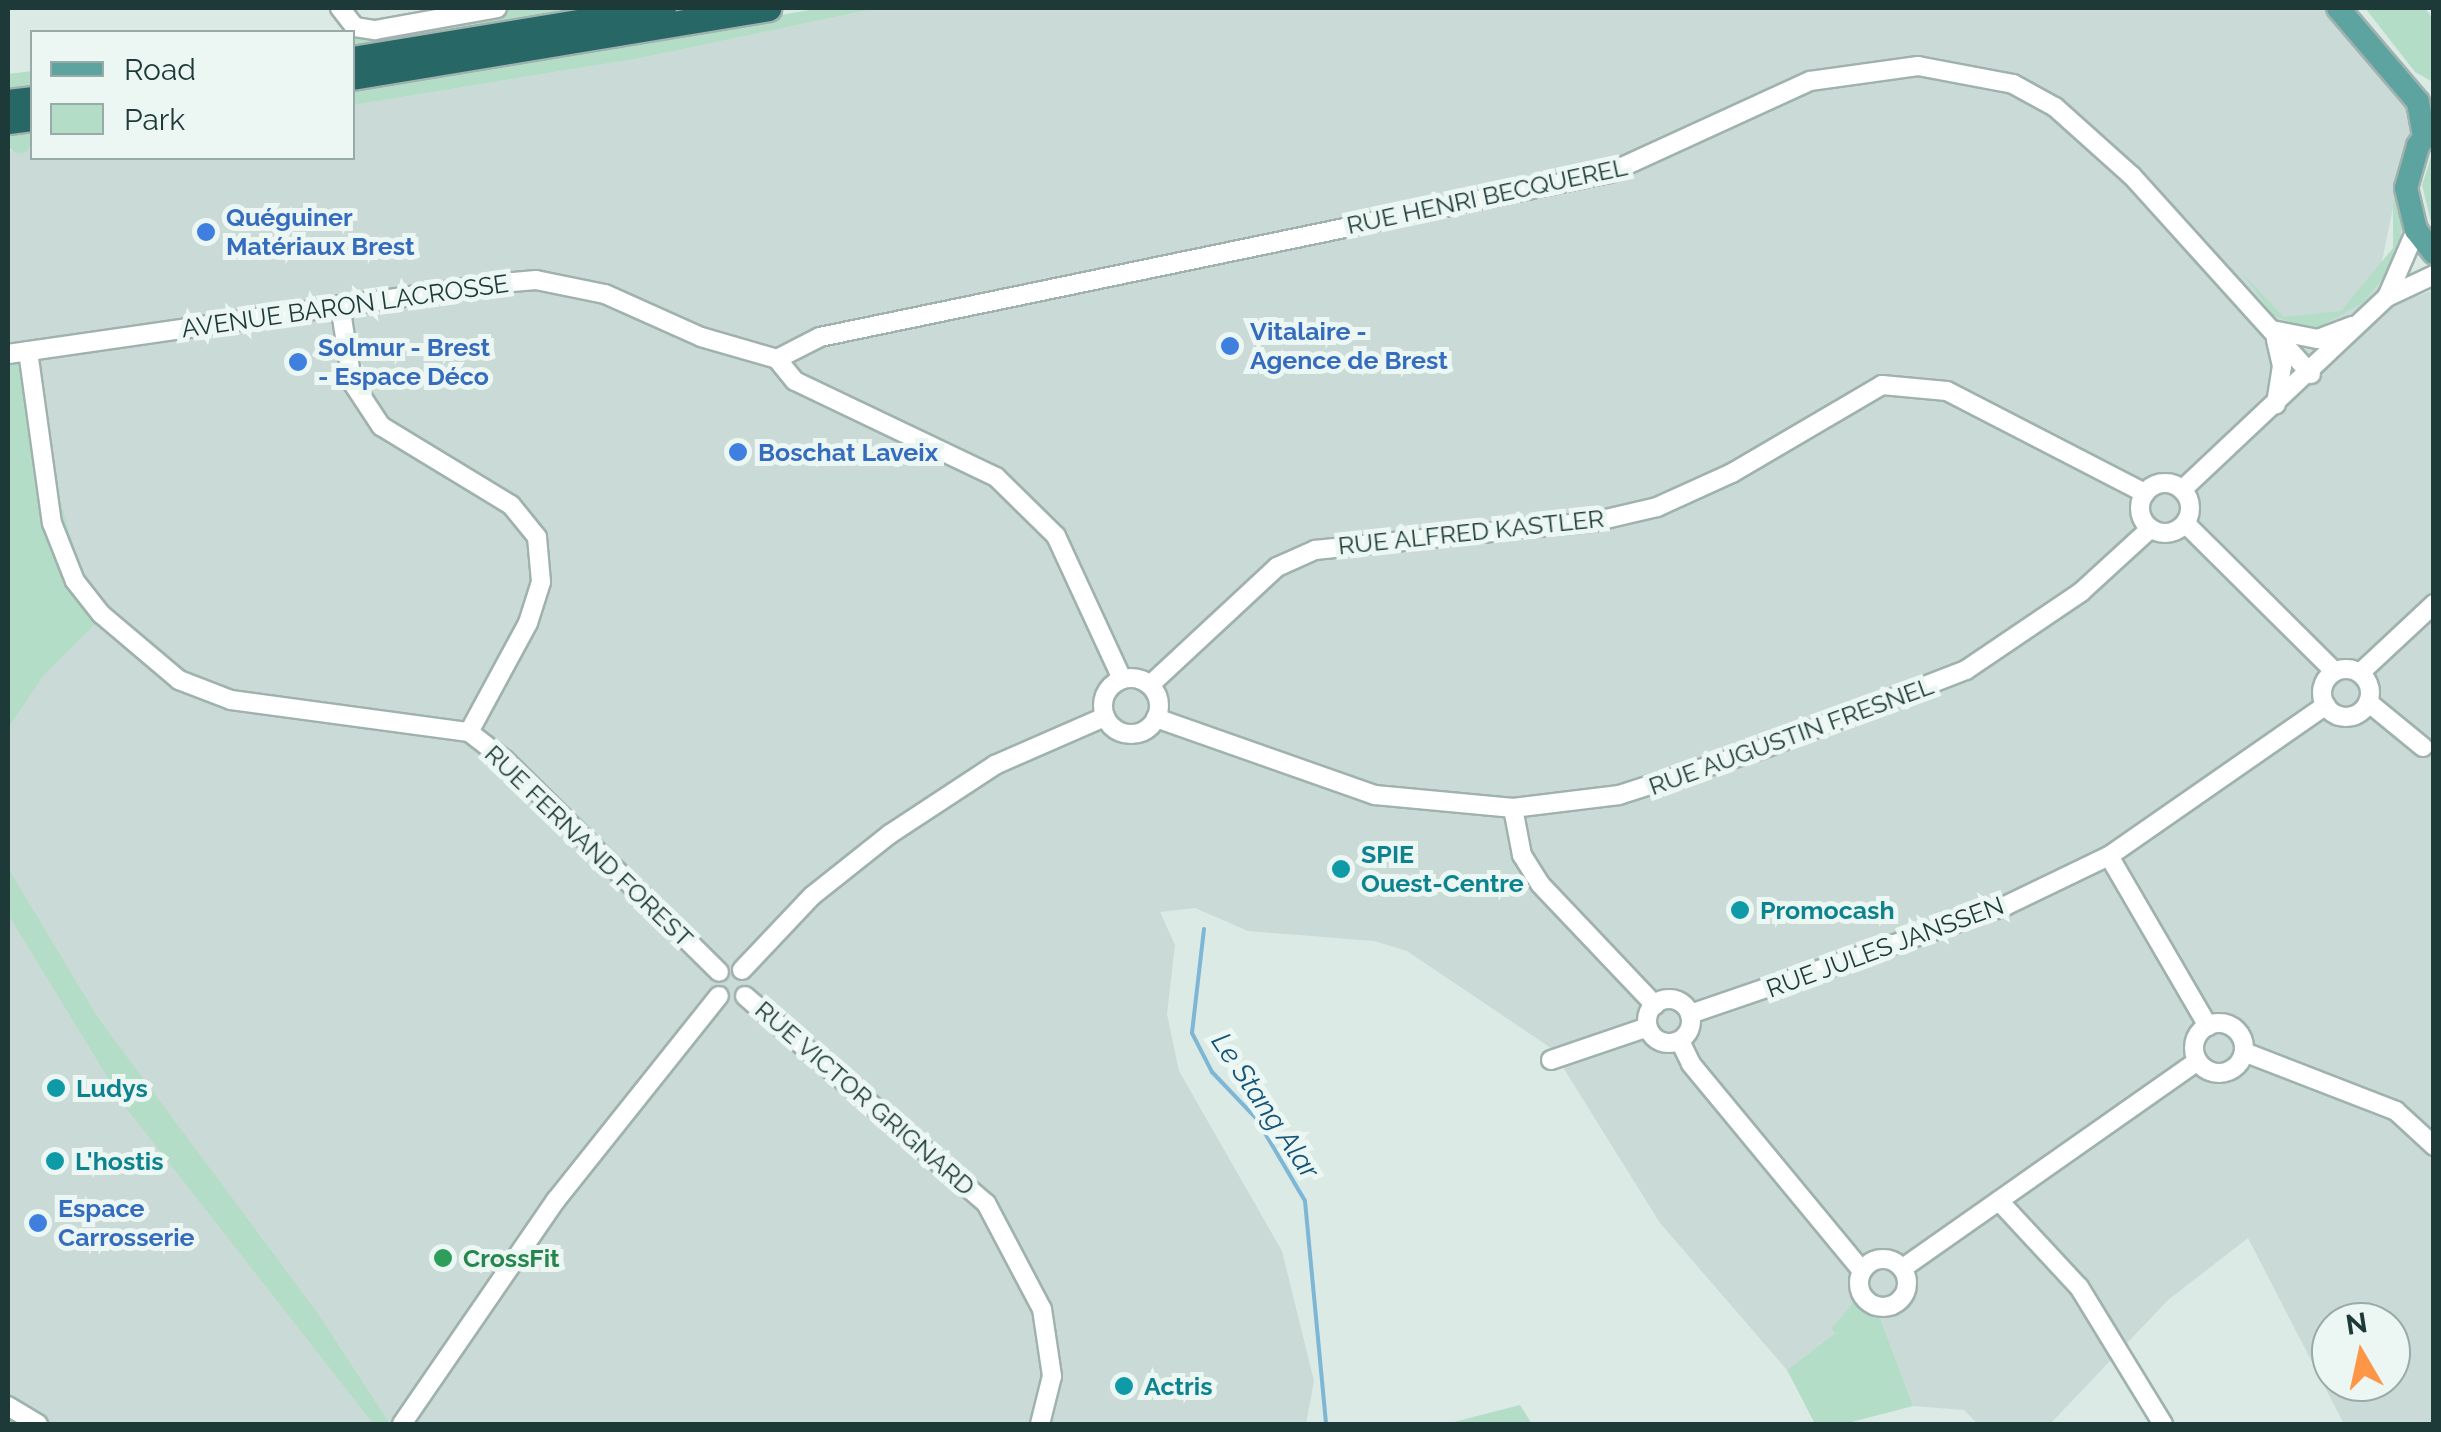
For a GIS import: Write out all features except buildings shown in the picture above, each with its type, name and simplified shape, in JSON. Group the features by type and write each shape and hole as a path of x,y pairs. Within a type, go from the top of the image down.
{"highway":[{"path":"355,59 663,8"},
{"path":"355,77 768,8"}],"main road":[{"path":"2338,8 2418,102 2429,132 2406,188 2416,230 2434,253"},
{"path":"2349,8 2434,94"}],"street":[{"path":"340,8 355,27 375,30 497,8"},
{"name":"RUE HENRI BECQUEREL","path":"777,359 820,337 1608,173 1810,81 1918,66 2013,84 2055,107 2132,176 2271,330 2314,370"},
{"path":"2182,490 2314,370 2387,297 2416,230"},
{"path":"2387,297 2434,275"},
{"name":"AVENUE BARON LACROSSE","path":"8,354 536,280 604,294 702,337 777,359 795,381 982,470 1032,507 1075,569 1122,679"},
{"path":"340,305 352,382 381,426 512,505 537,537 541,582 528,623 469,732"},
{"path":"2276,405 2282,366 2271,330 2299,336 2335,335 2367,318"},
{"path":"2299,336 2314,370"},
{"name":"RUE FERNAND FOREST","path":"28,352 61,552 92,603 130,639 179,680 231,700 469,732 506,760 719,972"},
{"name":"RUE ALFRED KASTLER","path":"1150,686 1277,567 1315,550 1593,522 1658,507 1882,385 1947,391 2145,492"},
{"path":"2162,483 2182,490 2190,506 2185,523 2169,533 2150,529 2139,508 2145,492 2162,483"},
{"path":"2185,523 2335,672 2360,673 2434,604"},
{"name":"RUE AUGUSTIN FRESNEL","path":"1156,718 1329,784 1433,804 1513,808 1659,786 1928,688 2043,620 2150,529"},
{"path":"2335,672 2324,684 2326,705 2349,716 2368,702 2370,690 2360,673"},
{"path":"1122,679 1150,686 1158,701 1156,718 1144,731 1126,734 1105,718 1104,695 1122,679"},
{"path":"2368,702 2423,748"},
{"name":"RUE JULES JANSSEN","path":"1690,1014 2006,906 2109,856 2326,705"},
{"path":"402,1424 619,1115 719,996 719,972 742,970 812,896 890,834 995,765 1105,718"},
{"path":"1513,808 1522,854 1540,884 1655,1005"},
{"path":"2109,856 2208,1026"},
{"path":"719,996 735,1002 745,996 749,979 742,970"},
{"name":"RUE VICTOR GRIGNARD","path":"745,996 986,1203 1042,1308 1052,1376 1040,1424"},
{"path":"1655,1005 1679,1001 1690,1014 1680,1040 1691,1064 1862,1271 1866,1300 1888,1306 1906,1291 1903,1268"},
{"path":"1648,1027 1655,1005"},
{"path":"2208,1026 2234,1028 2244,1052 2396,1111 2434,1146"},
{"path":"2197,1061 2195,1041 2208,1026"},
{"path":"1648,1027 1657,1040 1680,1040"},
{"path":"1551,1060 1648,1027"},
{"path":"2197,1061 2224,1073 2244,1052"},
{"path":"1903,1268 2197,1061"},
{"path":"1999,1201 2080,1287 2163,1424"},
{"path":"1862,1271 1882,1259 1903,1268"},
{"path":"8,1406 38,1424"}],"shaded area":[{"path":"878,8 2322,8 2397,88 2410,126 2381,266 2415,297 2434,290 2433,1424 2344,1424 2333,1402 2411,1402 2411,1302 2311,1302 2311,1360 2248,1238 2168,1300 2050,1424 1978,1424 1964,1410 1913,1406 1879,1315 1854,1302 1836,1332 1787,1370 1660,1223 1551,1048 1407,951 1374,941 1248,931 1195,908 1160,912 1175,945 1167,1014 1179,1071 1282,1251 1314,1381 1306,1424 8,1424 8,151 30,149 30,160 355,160 355,105 641,58"}],"green space":[{"path":"518,8 587,8 355,45 355,33 392,32"},
{"path":"821,8 878,8 641,58 355,105 355,89"},
{"path":"2322,8 2398,87 2409,105 2410,125 2397,88"},
{"path":"2365,8 2425,8 2433,19 2433,82 2415,72"},
{"path":"30,71 30,88 8,91 8,74"},
{"path":"2410,128 2399,258 2364,302 2312,331 2273,315 2242,273 2284,317 2341,311 2393,248 2393,204"},
{"path":"20,129 28,133 28,149 20,153 12,149 8,141 12,133"},
{"path":"2433,151 2433,230 2422,185"},
{"path":"19,361 96,623 43,676 8,728 8,362"},
{"path":"8,868 98,1018 316,1311 390,1424 375,1424 368,1417 127,1109 8,914"},
{"path":"1854,1302 1879,1315 1913,1406 1844,1424 1815,1424 1787,1370 1835,1333 1832,1328"},
{"path":"1520,1405 1532,1424 1446,1424"}],"waterway":[{"name":"Le Stang Alar","path":"1204,929 1192,1033 1212,1072 1256,1118 1305,1201 1326,1424"}],"place":[{"name":"Quéguiner Matériaux Brest","path":"206,232"},
{"name":"Vitalaire - Agence de Brest","path":"1230,346"},
{"name":"Solmur - Brest - Espace Déco","path":"298,362"},
{"name":"Boschat Laveix","path":"738,452"},
{"name":"SPIE Ouest-Centre","path":"1341,869"},
{"name":"Promocash","path":"1740,910"},
{"name":"Ludys","path":"56,1088"},
{"name":"L'hostis","path":"55,1161"},
{"name":"Espace Carrosserie","path":"38,1223"},
{"name":"CrossFit","path":"443,1258"},
{"name":"Actris","path":"1124,1386"}]}
